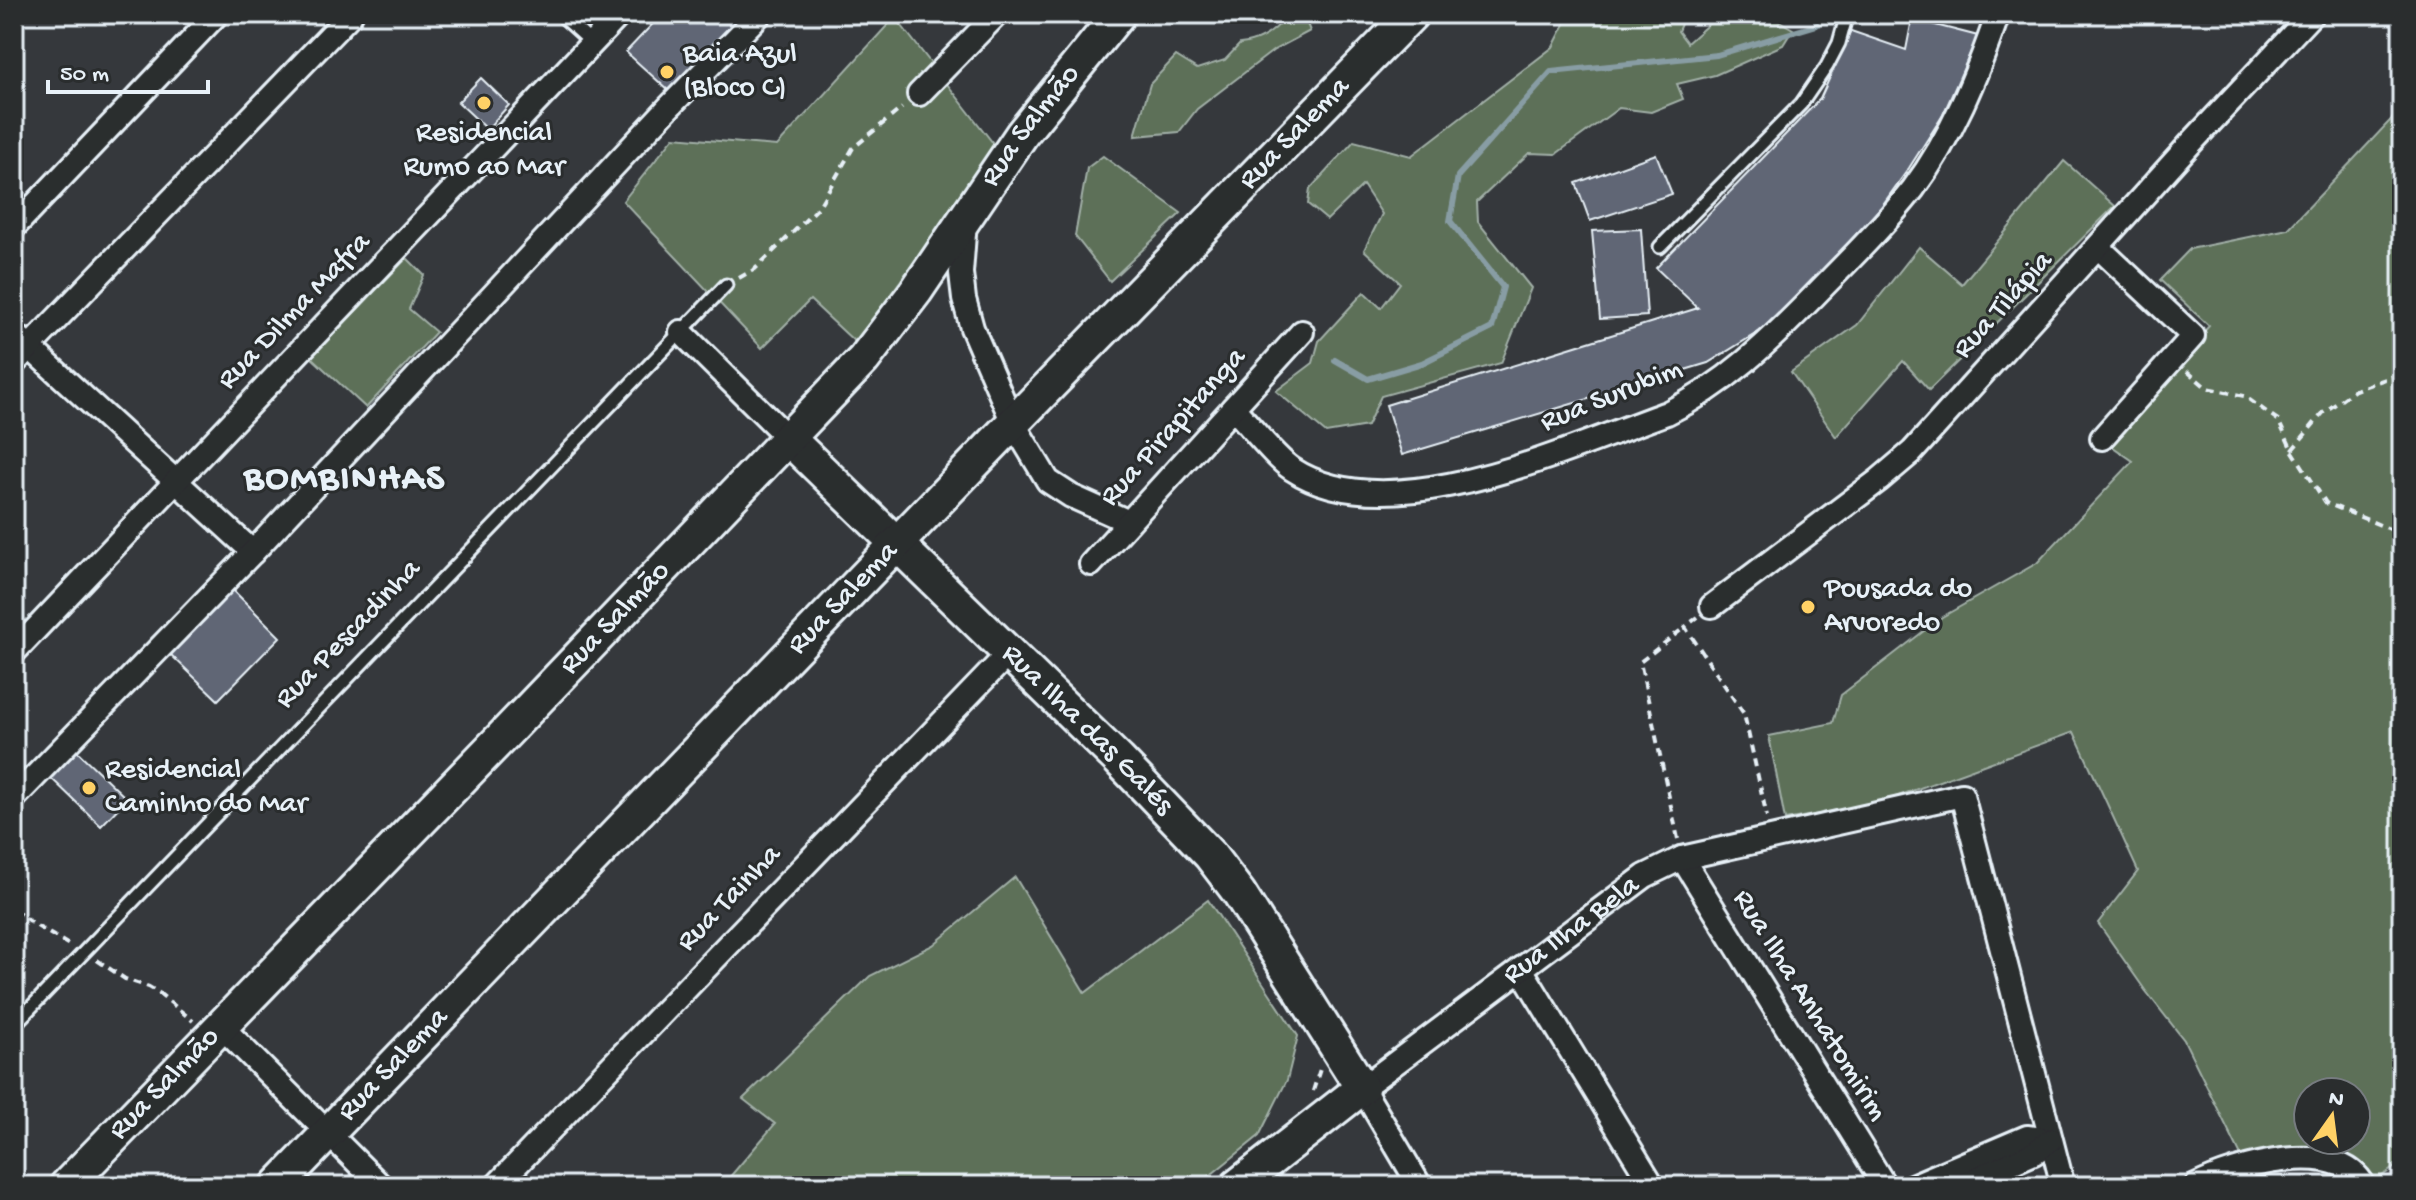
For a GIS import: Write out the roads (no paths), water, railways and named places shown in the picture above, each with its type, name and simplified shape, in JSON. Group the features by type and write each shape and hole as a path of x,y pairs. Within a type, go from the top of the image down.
{"main road":[{"name":"Rua Salmão","path":"66,1186 864,359 916,291 1022,134 1119,14"},
{"name":"Rua Salema","path":"277,1186 1412,14"},
{"name":"Rua Ilha das Galés","path":"788,438 1119,760 1210,855 1239,893 1362,1088"},
{"name":"Rua Ilha Bela","path":"1237,1186 1362,1088"}],"street":[{"path":"14,227 217,14"},
{"path":"253,552 176,481 19,348 351,14"},
{"name":"Rua Dilma Mafra","path":"14,652 620,14"},
{"path":"14,798 253,552 668,108 760,14"},
{"path":"919,94 997,14"},
{"name":"Rua Surubim","path":"1233,408 1290,468 1314,481 1338,488 1407,491 1484,478 1667,413 1691,401 1718,385 1765,346 1907,197 1942,144 1965,101 1998,14"},
{"name":"Rua Tilápia","path":"1712,606 1912,452 2312,14"},
{"path":"966,216 961,273 964,299 972,328 1013,423 1048,481 1071,496 1129,522"},
{"path":"2098,247 2193,336 2102,438"},
{"name":"Rua Ilha das Galés","path":"681,332 788,438"},
{"name":"Rua Pirapitanga","path":"1091,564 1302,332"},
{"name":"Rua Tainha","path":"496,1186 1008,654"},
{"name":"Rua Ilha Bela","path":"1362,1088 1645,876 1682,858 1962,795 2051,1140"},
{"name":"Rua Ilha Anhatomirim","path":"1682,858 1885,1186"},
{"path":"1521,969 1653,1186"},
{"path":"214,1031 328,1133 381,1186"},
{"name":"Rua Ilha das Galés","path":"1362,1088 1420,1186"},
{"path":"1912,1186 2027,1137 2051,1140"},
{"path":"1959,1186 2034,1153 2051,1140"},
{"path":"2051,1140 2063,1186"},
{"path":"2196,1186 2244,1166 2283,1160 2320,1160 2341,1165 2360,1178 2364,1186"}],"lane":[{"path":"560,14 592,43"},
{"path":"1660,247 1801,104 1839,43 1847,14"},
{"name":"Rua Pescadinha","path":"14,1025 726,285"}],"waterway":[{"path":"1877,16 1881,14"},
{"path":"1335,360 1368,379 1422,363 1492,328 1503,287 1450,221 1458,176 1551,72 1717,55 1817,25"}],"place":[{"name":"Baia Azul (Bloco C)","path":"667,72"},
{"name":"Residencial Rumo ao Mar","path":"484,103"},
{"name":"Pousada do Arvoredo","path":"1808,607"},
{"name":"Residencial Caminho do Mar","path":"89,788"}],"district":[{"name":"BOMBINHAS","path":"345,480"}]}
